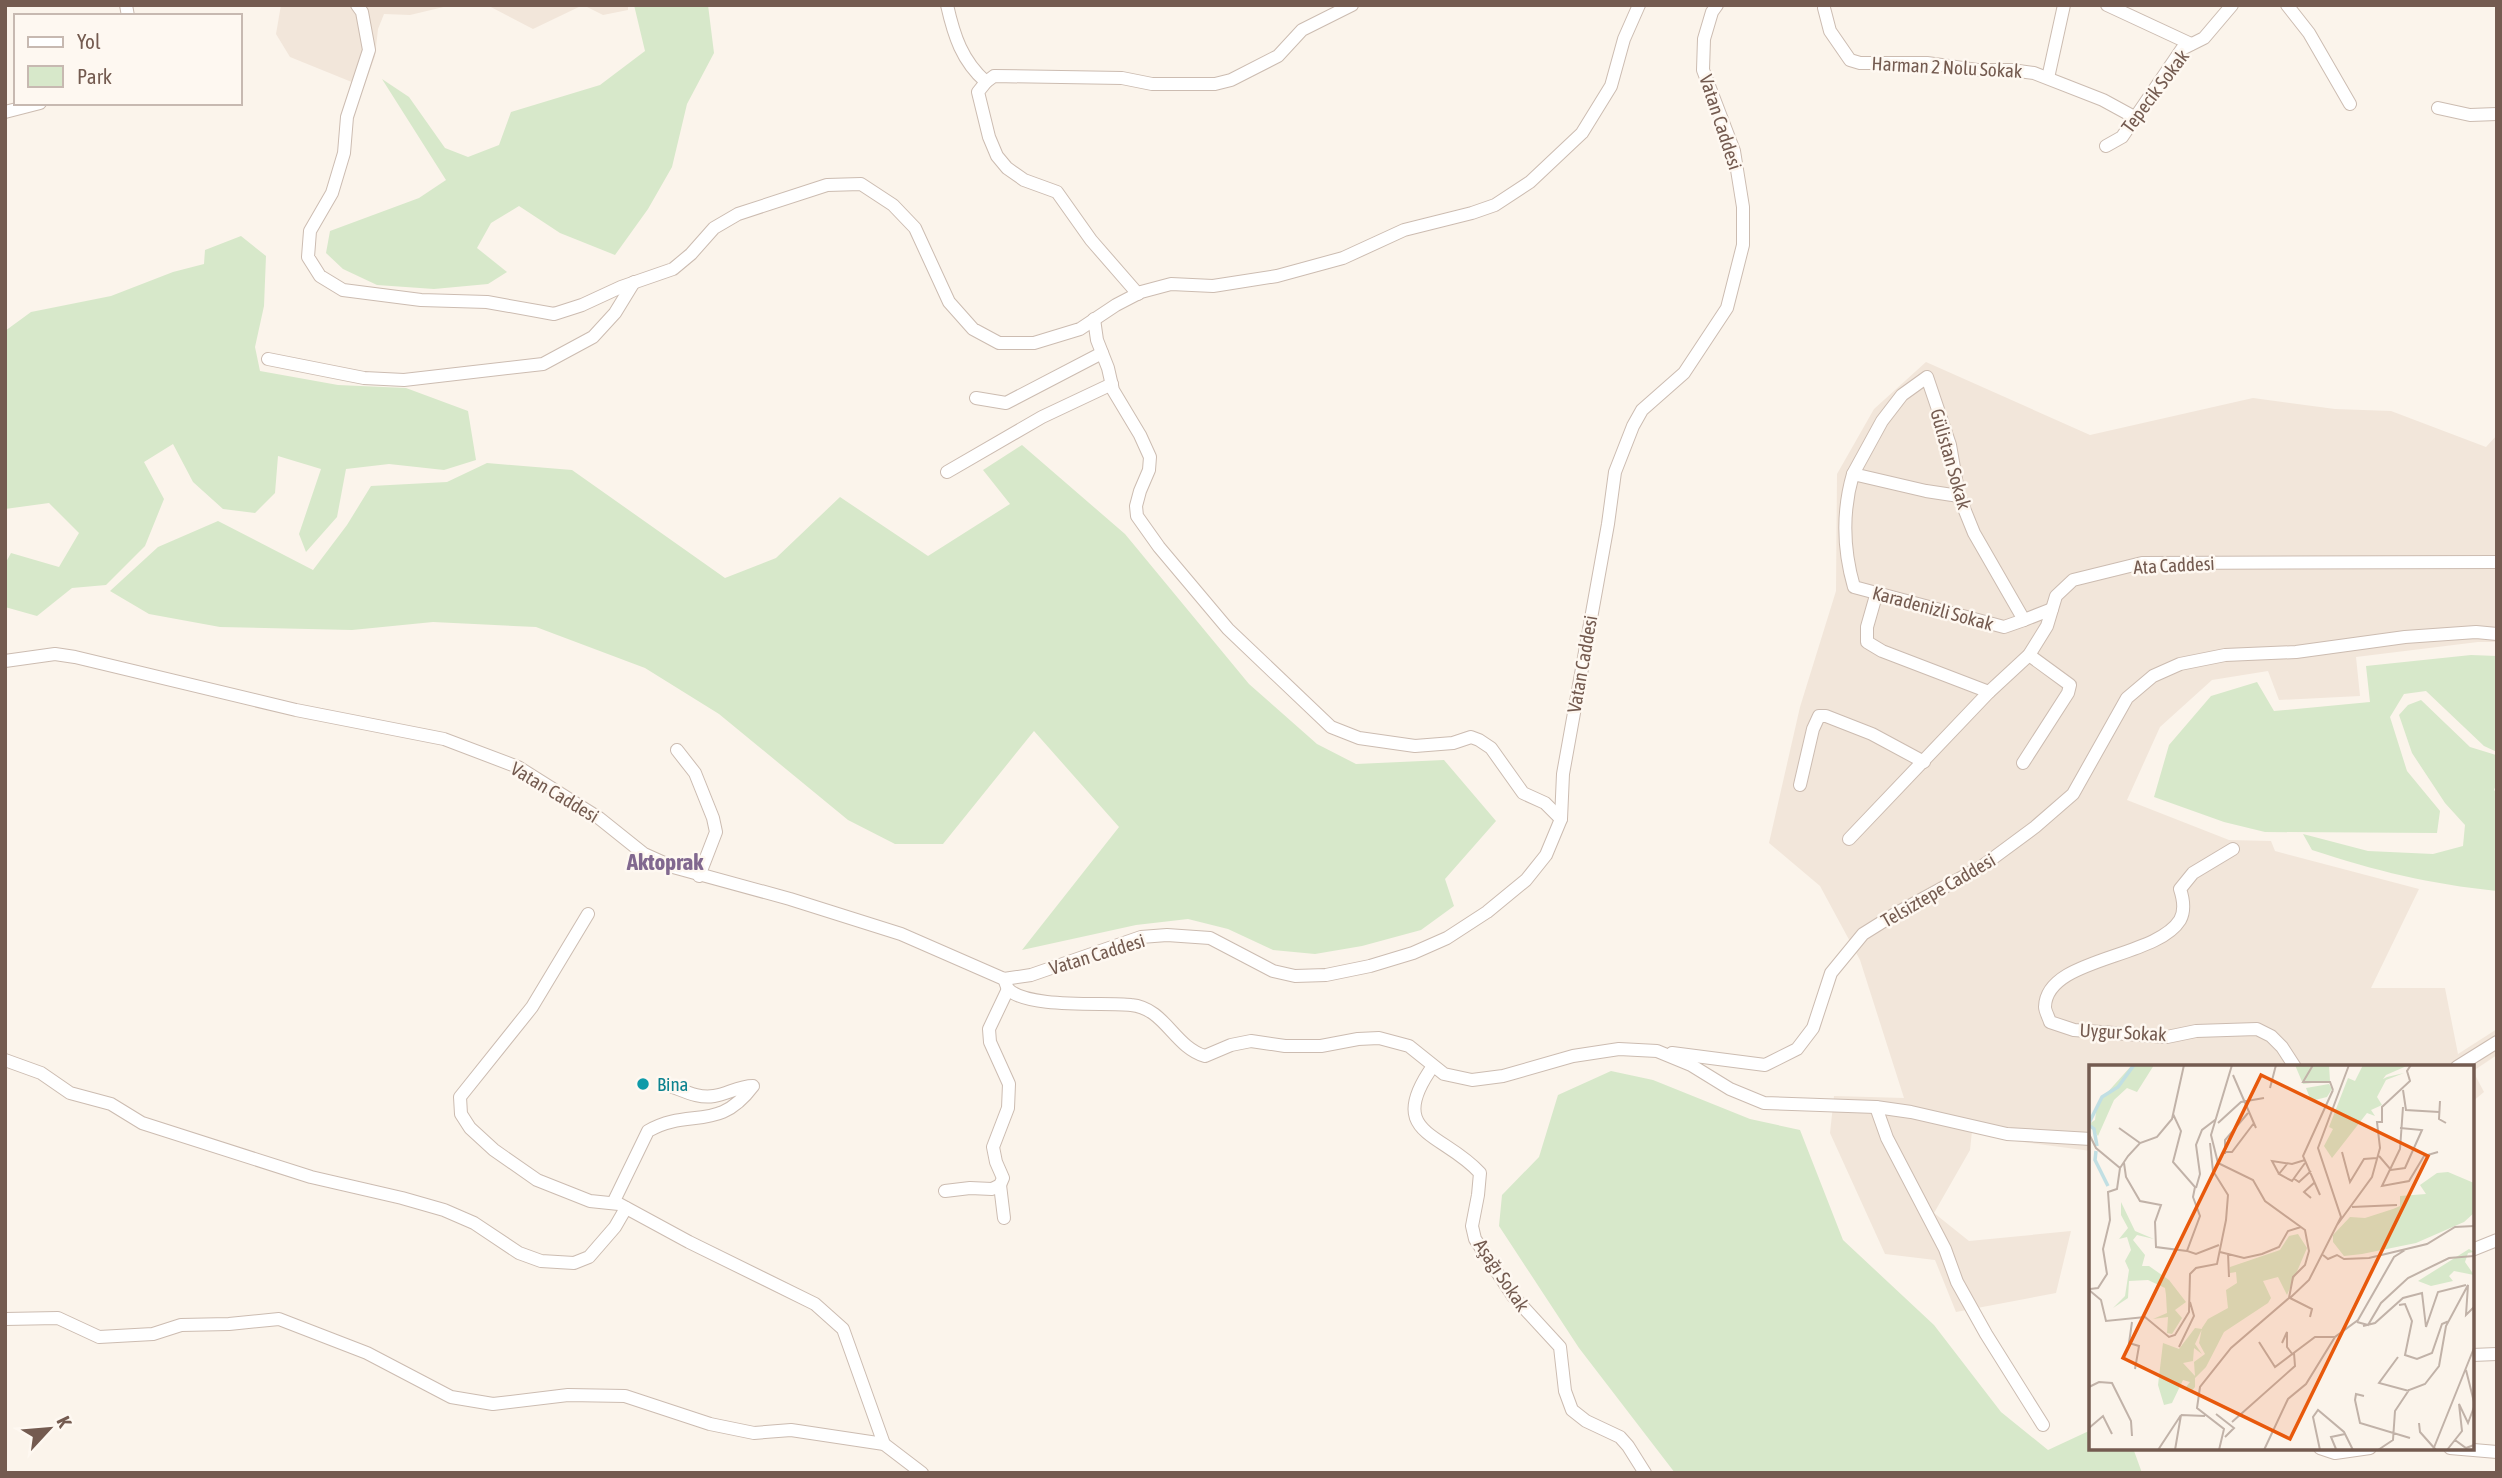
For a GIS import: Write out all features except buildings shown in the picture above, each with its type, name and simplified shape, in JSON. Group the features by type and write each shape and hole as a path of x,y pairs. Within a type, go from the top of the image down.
{"street":[{"path":"357,5 362,12 369,50 347,117 344,153 332,193 310,231 308,257 320,276 343,290 421,300 487,302 554,314 673,269 691,254 714,228 738,214 827,185 861,184 893,205 915,229 949,302 973,329 999,343 1034,343 1080,329 1116,304 1171,284 1213,286 1278,276 1343,258 1404,230 1495,205 1530,182 1582,133 1598,111 1611,86 1624,39 1639,5"},
{"path":"947,5 958,47 971,69 986,82"},
{"path":"1138,294 1091,240 1057,192 1024,180 1007,168 997,156 979,104 978,92 994,76 1122,78 1152,84 1215,84 1231,80 1278,56 1302,30 1352,5"},
{"name":"Vatan Caddesi","path":"5,661 55,654 296,710 444,739 518,767 599,818 644,854 673,867 790,899 901,934 1006,984 1141,937 1167,935 1210,938 1273,971 1296,976 1326,975 1413,953 1447,938 1487,912 1526,880 1546,855 1561,819 1563,774 1615,472 1642,410 1684,373 1727,308 1743,245 1743,207 1734,151 1703,70 1704,40 1712,12 1717,5"},
{"path":"2048,78 2064,5"},
{"path":"2107,5 2191,44"},
{"name":"Tepecik Sokak","path":"2106,146 2122,137 2182,49 2204,38 2232,5"},
{"path":"2287,5 2308,33 2350,104"},
{"path":"1812,14 1827,6"},
{"name":"Harman 2 Nolu Sokak","path":"1827,6 1830,31 1850,60 1860,63 1927,63 1977,70 2034,73 2103,100 2136,118"},
{"path":"5,112 32,105"},
{"path":"2438,108 2469,115 2497,114"},
{"path":"268,359 364,378 404,380 543,365 593,337 615,313 634,282"},
{"path":"1094,319 1097,340 1112,384 1150,457 1149,470 1136,506 1137,516 1159,547 1228,628 1331,727 1359,738 1415,746 1453,743 1471,737 1479,740 1491,748 1523,793 1545,803 1561,819"},
{"path":"976,398 1006,402 1102,353"},
{"name":"Gülistan Sokak","path":"1853,474 1882,421 1902,395 1927,377 1950,445 1959,496 1974,533 2024,620"},
{"path":"947,471 1042,417 1112,384"},
{"path":"1853,474 1959,496"},
{"name":"Karadenizli Sokak","path":"1853,474 1847,495 1844,526 1848,568 1854,587 2004,627 2024,620"},
{"name":"Ata Caddesi","path":"1850,839 1989,692 2029,655 2047,626 2056,596 2073,580 2142,563 2497,562"},
{"path":"1877,592 1867,627 1867,642 1882,651 1989,692"},
{"path":"2024,620 2052,609"},
{"name":"Telsiztepe Caddesi","path":"1657,1051 1765,1065 1797,1049 1813,1027 1831,973 1863,934 1981,867 2035,827 2073,794 2127,698 2153,676 2180,664 2225,655 2296,652 2405,637 2476,632 2497,634"},
{"path":"2023,763 2068,693 2070,685 2029,655"},
{"path":"1800,785 1812,729 1819,716 1826,716 1872,734 1924,762"},
{"path":"677,750 695,773 716,832 699,876"},
{"name":"Uygur Sokak","path":"2233,849 2193,873 2180,889 2183,902 2180,920 2160,939 2067,976 2050,989 2045,1008 2050,1022 2074,1030 2167,1037 2196,1031 2257,1029 2271,1036 2283,1047 2294,1065"},
{"path":"588,914 532,1007 460,1097 461,1114 470,1128 494,1150 537,1180 590,1201 613,1203 626,1208 815,1304 843,1329 884,1444"},
{"path":"1004,1218 1000,1185 1003,1178 993,1146 1008,1108 1009,1084 990,1042 989,1029 1006,984 1020,996 1062,1004 1133,1005 1154,1012 1191,1052 1205,1056 1231,1045 1251,1041 1285,1046 1321,1046 1380,1038 1409,1046 1444,1074 1472,1080 1503,1076 1573,1056 1619,1049 1657,1051 1691,1065 1730,1089 1764,1103 1876,1107 1911,1112 2007,1134 2089,1139"},
{"path":"2460,1065 2497,1042"},
{"path":"5,1059 41,1073 70,1093 111,1104 142,1123 311,1177 444,1210 474,1223 519,1253 541,1261 574,1264 589,1257 615,1227 626,1208"},
{"name":"Aşağı Sokak","path":"1433,1066 1418,1086 1413,1102 1414,1111 1426,1133 1473,1165 1480,1173 1472,1226 1475,1238 1513,1296 1560,1348 1565,1391 1572,1410 1586,1421 1620,1437 1645,1473"},
{"path":"613,1203 648,1131 674,1119 700,1119 723,1113 743,1099 753,1086 712,1097 690,1094 663,1084"},
{"path":"1876,1107 1887,1139 1945,1249 1957,1282 2043,1425"},
{"path":"945,1191 992,1189 1000,1185"},
{"path":"2474,1249 2497,1240"},
{"path":"5,1320 58,1318 99,1337 153,1334 181,1325 279,1319 368,1353 451,1396 493,1404 568,1395 625,1396 710,1424 754,1433 791,1430 884,1444 922,1473"},
{"path":"2474,1355 2497,1354"},
{"path":"2326,1450 2335,1453 2356,1450"},
{"path":"2474,1450 2497,1452"}],"shaded area":[{"path":"281,5 452,5 410,15 384,14 378,29 375,56 364,87 290,57 276,34"},
{"path":"487,5 583,5 533,29"},
{"path":"583,5 628,5 628,10 603,15"},
{"path":"1926,362 2090,435 2253,398 2335,409 2391,411 2486,447 2497,435 2497,642 2356,657 2360,696 2279,700 2268,671 2212,680 2160,727 2127,800 2229,840 2271,841 2275,851 2419,889 2371,988 2445,988 2458,1054 2497,1029 2497,1055 2474,1070 2474,1065 2089,1065 2089,1151 2007,1140 1972,1131 1970,1150 1934,1213 1969,1241 2071,1231 2056,1293 1956,1312 1935,1260 1885,1254 1830,1133 1834,1096 1904,1098 1860,960 1820,886 1769,843 1800,707 1836,591 1837,474 1874,409"},
{"path":"2474,1073 2484,1092 2474,1100"}],"green space":[{"path":"634,5 708,5 714,53 687,104 672,167 648,209 615,255 560,233 519,206 491,223 477,248 507,272 488,284 434,289 377,285 343,269 326,253 330,231 419,198 446,180 382,79 409,97 445,148 468,157 499,145 511,112 600,85 645,51"},
{"path":"241,236 266,256 264,306 255,347 260,371 338,385 406,388 468,411 476,460 444,470 389,464 346,469 337,517 306,552 299,534 321,469 278,456 275,493 255,513 223,509 193,482 173,444 144,462 164,499 145,546 106,585 72,588 37,616 5,607 5,564 11,553 59,567 79,533 49,503 5,509 5,331 31,312 111,296 173,272 204,264 205,250"},
{"path":"1022,445 1125,534 1249,684 1317,744 1356,764 1444,760 1496,821 1445,879 1454,906 1421,930 1362,946 1315,954 1273,950 1228,929 1188,919 1136,925 1022,950 1119,827 1034,731 943,844 895,844 848,820 719,714 645,668 536,627 433,622 352,630 220,627 149,614 110,591 158,547 218,521 313,570 347,525 371,486 447,482 487,463 572,470 725,578 776,558 840,497 928,556 1010,504 983,470"},
{"path":"2471,655 2497,656 2497,752 2484,746 2426,691 2404,694 2390,717 2407,771 2440,811 2437,833 2265,832 2224,822 2154,797 2169,745 2211,696 2257,682 2274,711 2370,702 2366,666"},
{"path":"2421,700 2470,747 2496,755 2497,782 2494,790 2497,793 2497,891 2403,876 2358,864 2312,850 2303,834 2368,851 2433,854 2463,846 2465,825 2445,803 2412,753 2399,715 2408,705"},
{"path":"1611,1071 1653,1080 1750,1119 1800,1130 1843,1240 1934,1325 2001,1412 2048,1450 2089,1431 2089,1450 2134,1450 2142,1473 1675,1473 1579,1348 1499,1226 1502,1195 1539,1157 1558,1095"}],"place":[{"name":"Bina","path":"643,1084"}],"district":[{"name":"Aktoprak","path":"665,862"}]}
